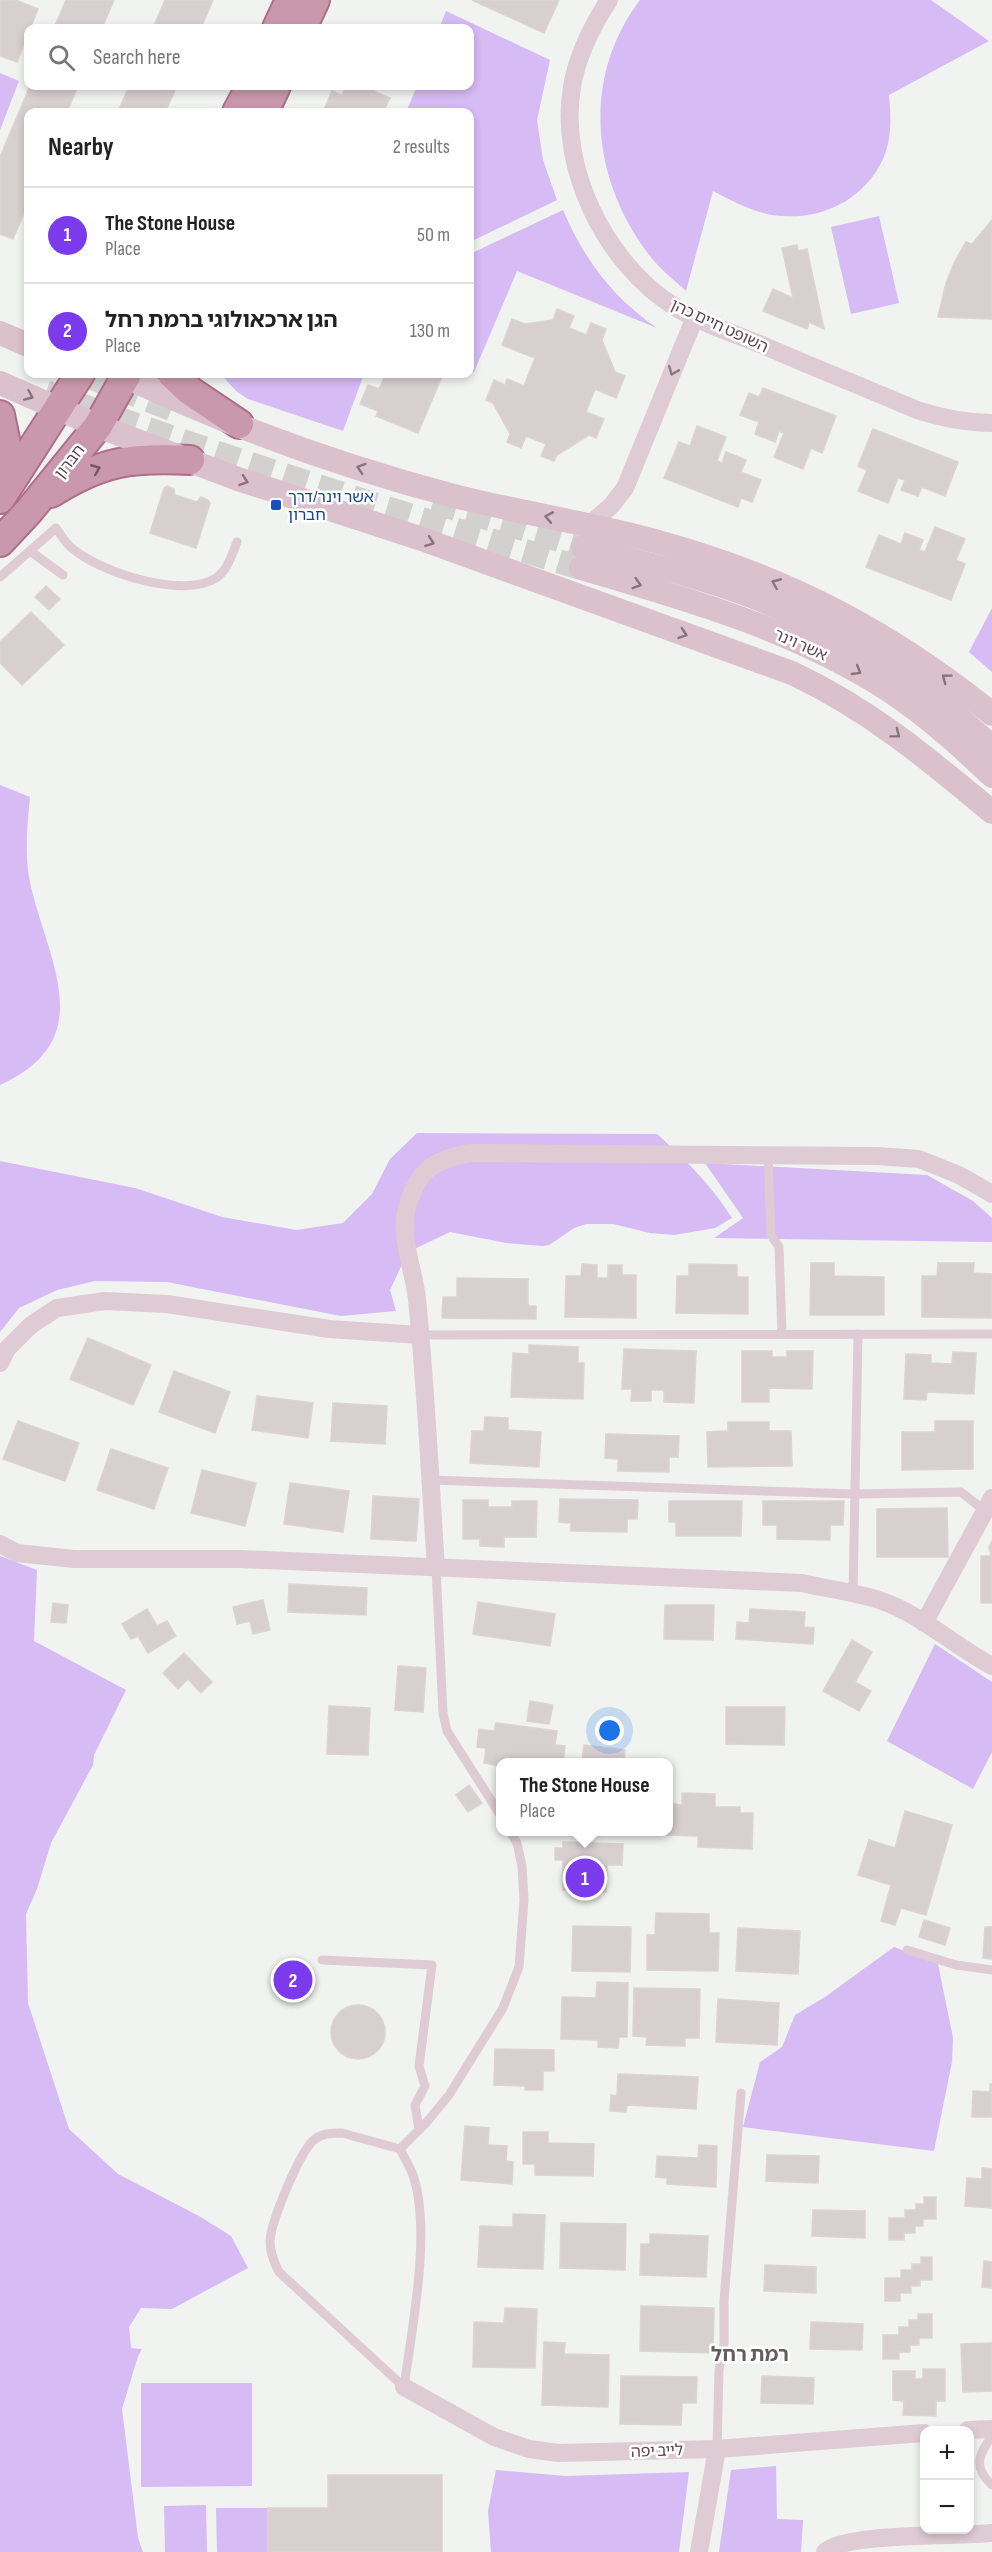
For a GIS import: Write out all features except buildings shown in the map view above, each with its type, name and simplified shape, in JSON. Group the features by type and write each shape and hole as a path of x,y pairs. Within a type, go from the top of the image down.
{"highway":[{"path":"279,24 290,0"},
{"path":"304,24 315,0"},
{"path":"239,108 249,90"},
{"path":"266,108 274,90"},
{"path":"1,498 77,378"},
{"name":"חברון","path":"0,542 29,512 98,426 122,378"},
{"path":"176,378 190,391 239,424"},
{"path":"0,415 8,454 1,498"},
{"path":"29,512 69,482 102,466 143,458 189,460"}],"main road":[{"path":"0,333 24,343"},
{"path":"133,378 239,424 584,546 661,542 725,561 858,620 896,643 992,714"},
{"path":"0,383 98,426 238,479 419,538 792,673 826,690 885,726 992,812"},
{"name":"אשר וינר","path":"584,546 715,584 811,622 901,672 960,717 992,747"},
{"name":"אשר וינר","path":"584,546 680,597 803,644 848,666 890,691 921,714 992,776"}],"street":[{"name":"השופט חיים כהן","path":"609,0 585,45 572,88 572,138 580,180 592,210 608,238 627,264 649,287 674,306 694,317 917,410 969,423 992,423"},
{"path":"584,546 625,488 694,317"},
{"path":"436,1568 420,1335 416,1296 404,1230 406,1210 414,1188 429,1168 446,1157 470,1153 877,1156 919,1159 959,1175 992,1194"},
{"path":"0,1363 7,1349 31,1324 57,1308 105,1300 167,1304 329,1329 420,1335"},
{"path":"924,1623 989,1505"},
{"path":"0,1544 17,1553 74,1559 241,1559 802,1583 880,1600 924,1623 992,1666"},
{"name":"לייב יפה","path":"404,2387 494,2437 530,2449 559,2453 717,2449 920,2433"},
{"path":"974,2430 992,2429"},
{"path":"699,2552 717,2449"},
{"path":"825,2552 831,2546 860,2539 981,2540"}],"lane":[{"path":"0,577 56,528 72,549 116,572 149,581 186,586 204,584 218,577 226,567 237,543"},
{"path":"30,551 63,574"},
{"path":"768,1155 771,1235 779,1247 782,1334"},
{"path":"853,1594 858,1334"},
{"path":"420,1335 992,1334"},
{"path":"430,1480 855,1494 961,1492 989,1505"},
{"path":"436,1568 443,1713 447,1731 496,1809"},
{"path":"400,2149 448,2095 503,2007 519,1967 524,1900 522,1866 517,1844 512,1836"},
{"path":"907,1950 956,1965 992,1970"},
{"path":"322,1960 432,1965 420,2066 426,2086 415,2105 419,2130"},
{"path":"717,2449 719,2370 724,2343 724,2300 741,2093"},
{"path":"342,2133 400,2149 415,2180 420,2215 420,2271 404,2387 279,2272 271,2256 271,2228 302,2154 313,2140 323,2134 342,2133"},
{"path":"992,2436 979,2458 979,2469 992,2485"}],"shaded area":[{"path":"640,0 931,0 989,41 889,95 889,135 883,159 864,187 837,206 806,215 772,215 734,202 713,191 686,291 654,261 630,226 615,195 605,162 601,129 602,95 608,62 621,30"},
{"path":"446,11 474,24 441,24"},
{"path":"474,24 550,60 537,120 543,160 557,200 474,240 474,108 408,108 415,90 474,90"},
{"path":"0,73 19,81 0,130"},
{"path":"563,210 580,245 601,276 626,303 657,328 517,271 474,372 474,252"},
{"path":"879,216 899,303 851,314 831,227"},
{"path":"225,378 363,378 343,431 248,399 236,391"},
{"path":"992,608 992,672 969,652"},
{"path":"0,785 30,797 27,865 31,887 56,972 60,998 58,1023 49,1046 31,1067 0,1085"},
{"path":"417,1133 657,1134 698,1173 732,1218 715,1228 674,1235 650,1233 613,1224 586,1224 574,1228 549,1245 542,1246 506,1243 450,1232 408,1252 390,1290 396,1311 341,1316 167,1282 95,1281 57,1290 19,1308 0,1332 0,1161 135,1188 222,1217 296,1230 343,1223 372,1194 390,1159"},
{"path":"705,1163 927,1175 973,1201 992,1218 992,1242 714,1238 743,1218"},
{"path":"0,1556 37,1570 34,1641 126,1690 94,1755 93,1765 51,1843 37,1889 26,1914 28,2003 69,2129 118,2174 199,2216 231,2236 248,2268 172,2309 141,2308 129,2327 131,2348 142,2349 122,2409 138,2538 143,2552 0,2552"},
{"path":"935,1644 992,1682 992,1752 973,1789 887,1741"},
{"path":"894,1947 938,1964 953,2038 952,2062 934,2151 743,2127 760,2062 782,2047 795,2015 825,1997"},
{"path":"141,2383 252,2383 252,2486 141,2487"},
{"path":"776,2466 777,2519 803,2520 801,2552 719,2552 731,2470"},
{"path":"496,2470 565,2476 689,2472 679,2552 491,2552 488,2511"},
{"path":"206,2505 207,2552 165,2552 164,2506"},
{"path":"216,2508 268,2508 268,2552 217,2552"}],"tunnel":[{"path":"92,378 174,410"},
{"path":"46,392 245,462 581,568"},
{"path":"433,502 583,547"}],"place":[{"name":"אשר וינר/דרך חברון","path":"276,505"},
{"name":"The Stone House","path":"585,1878"},
{"name":"הגן ארכאולוגי ברמת רחל","path":"293,1980"}],"district":[{"name":"רמת רחל","path":"750,2354"}]}
